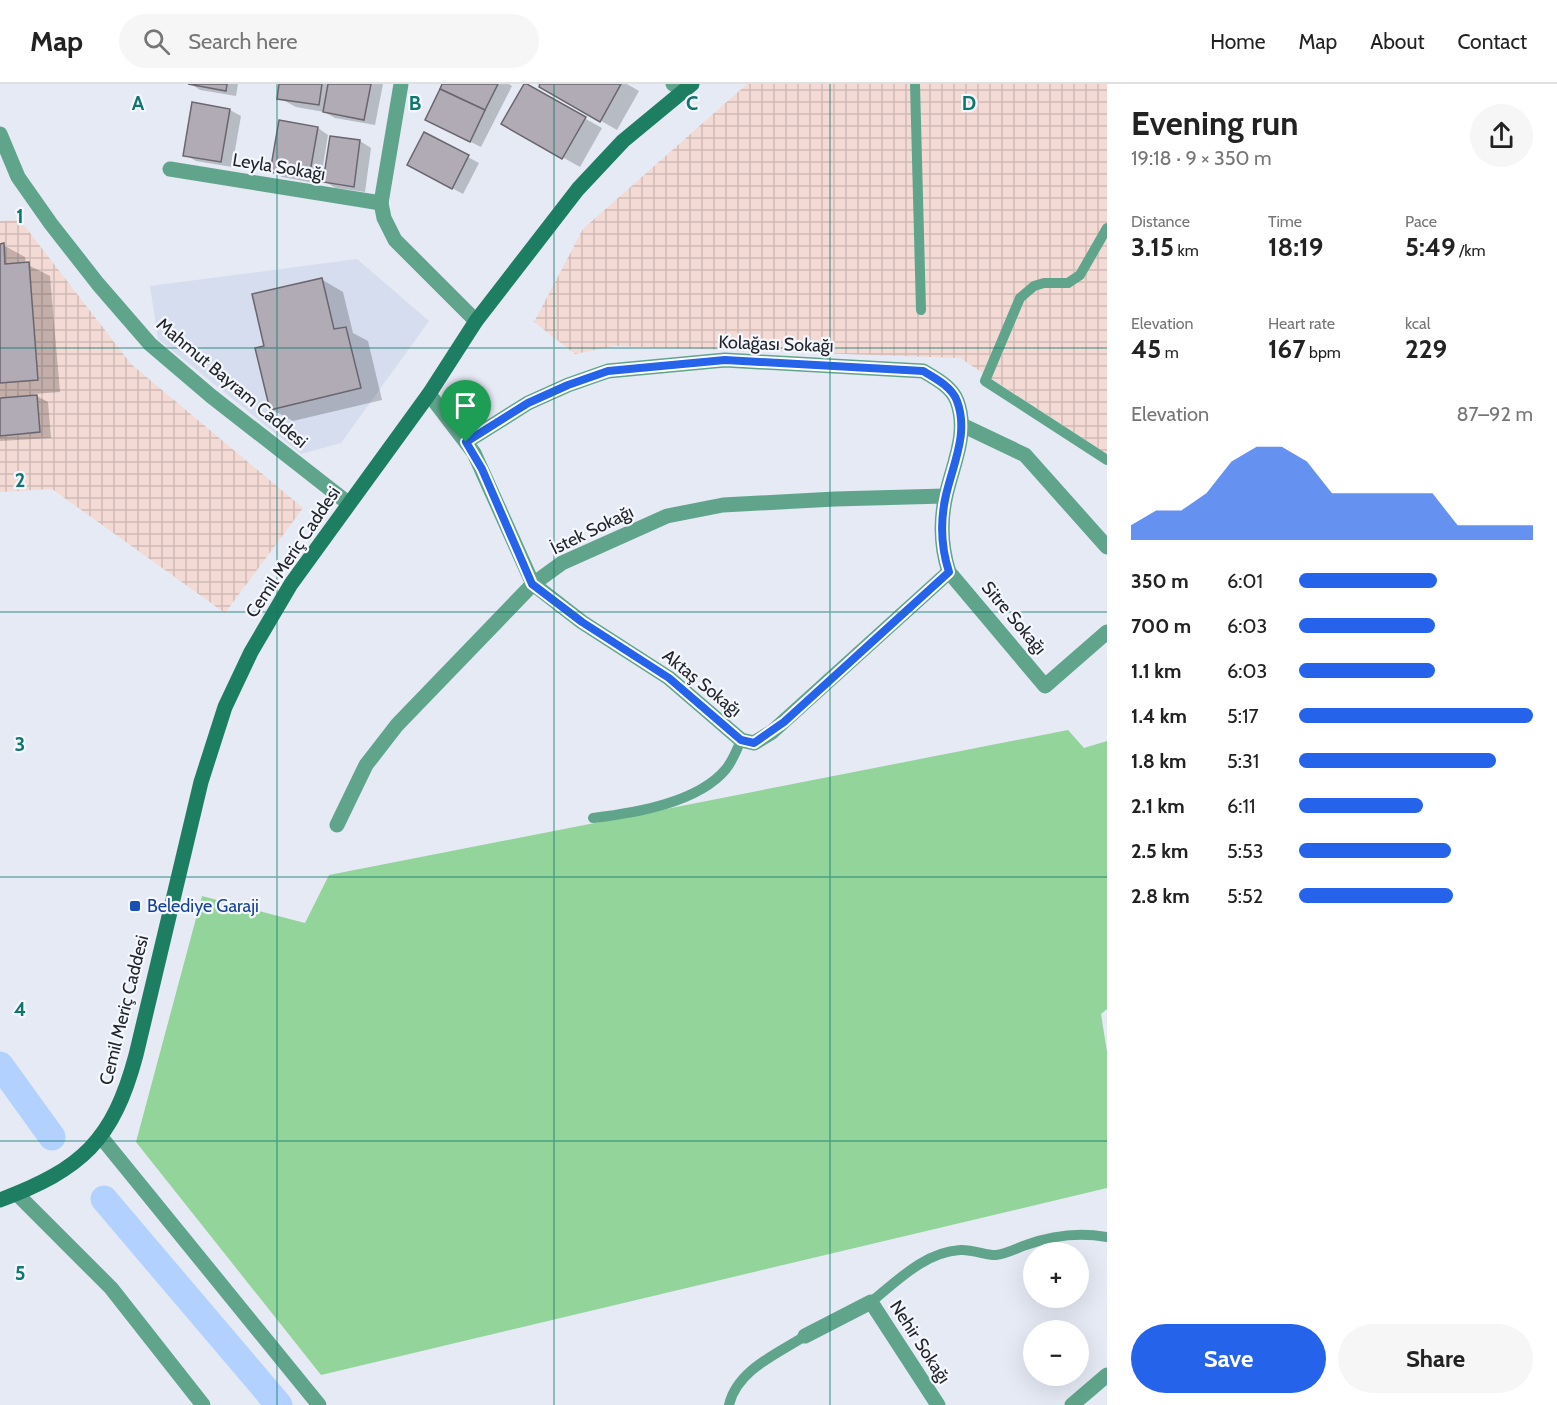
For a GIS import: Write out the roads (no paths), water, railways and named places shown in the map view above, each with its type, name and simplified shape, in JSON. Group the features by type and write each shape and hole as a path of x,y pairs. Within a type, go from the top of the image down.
{"main road":[{"name":"Cemil Meriç Caddesi","path":"0,1200 17,1194 60,1171 87,1153 111,1122 129,1080 198,793 225,707 251,652 272,615 348,503 429,394 476,321 578,189 683,86"}],"street":[{"path":"401,84 381,203 384,218 395,240 476,321"},
{"name":"Mahmut Bayram Caddesi","path":"0,134 18,177 51,224 98,284 150,344 211,396 348,503"},
{"name":"Leyla Sokağı","path":"170,169 381,203"},
{"name":"Kolağası Sokağı","path":"466,442 528,403 568,385 608,371 725,360 923,371 943,383 957,399 962,425 958,453 945,496"},
{"name":"Aktaş Sokağı","path":"429,394 466,442 482,469 532,584 582,622 669,678 741,740 754,743 772,732 949,572"},
{"path":"962,425 1025,455 1107,546"},
{"name":"Sitre Sokağı","path":"945,496 941,528 949,572 1046,686 1107,632"},
{"name":"İstek Sokağı","path":"337,825 366,765 383,742 532,584 562,563 667,516 723,505 945,496"},
{"path":"101,1137 319,1405"},
{"path":"17,1194 111,1288 203,1405"},
{"name":"Nehir Sokağı","path":"805,1336 871,1302 938,1405"},
{"path":"1072,1405 1107,1376"}],"lane":[{"path":"915,84 921,310"},
{"path":"1107,228 1080,275 1074,280 1062,284 1044,283 1034,286 1020,298 985,381 1107,460"},
{"path":"593,818 642,810 707,786 727,768 741,740"},
{"path":"871,1302 936,1255 962,1250 979,1251 995,1256 1057,1236 1085,1234 1107,1237"},
{"path":"729,1405 737,1385 747,1374 805,1336"}],"waterway":[{"path":"0,1065 52,1137"},
{"path":"104,1199 279,1405"}],"place":[{"name":"Belediye Garaji","path":"135,906"}]}
